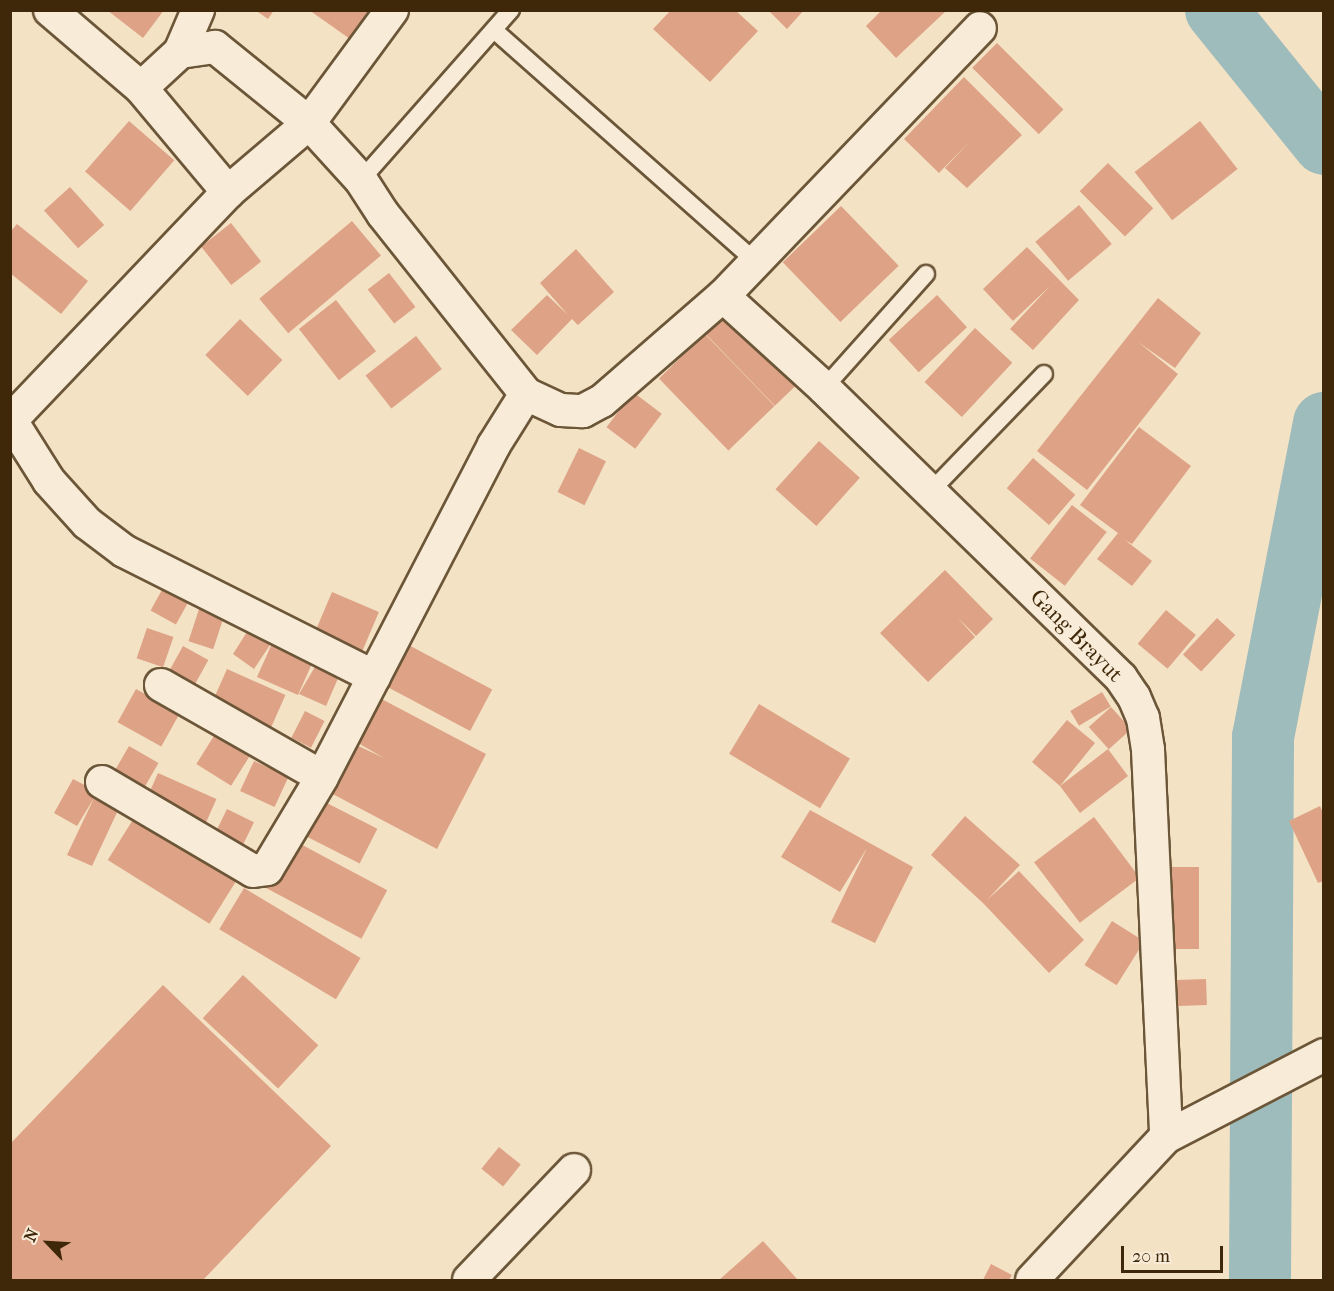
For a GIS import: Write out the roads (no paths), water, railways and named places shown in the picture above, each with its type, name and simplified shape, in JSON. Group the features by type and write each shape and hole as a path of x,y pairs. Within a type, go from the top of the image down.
{"street":[{"path":"50,10 141,88 228,192"},
{"path":"141,88 180,52 198,10"},
{"path":"374,677 124,551 87,523 49,481 11,420 228,192 309,123 392,10"},
{"path":"180,52 215,47 309,123 362,180 383,214 526,394 561,410 583,411 602,401 723,296 980,28"},
{"name":"Gang Brayut","path":"723,296 824,388 1121,678 1143,718 1166,1137"},
{"path":"102,782 260,872 267,869 322,777 494,445 526,394"},
{"path":"161,685 322,777"},
{"path":"1032,1281 1166,1137 1323,1055"},
{"path":"470,1281 574,1170"}],"lane":[{"path":"362,180 511,10"},
{"path":"494,30 756,262"},
{"path":"824,388 926,274"},
{"path":"930,492 1044,374"}],"waterway":[{"path":"1216,10 1324,144"},
{"path":"1260,1280 1263,737 1324,423"}]}
